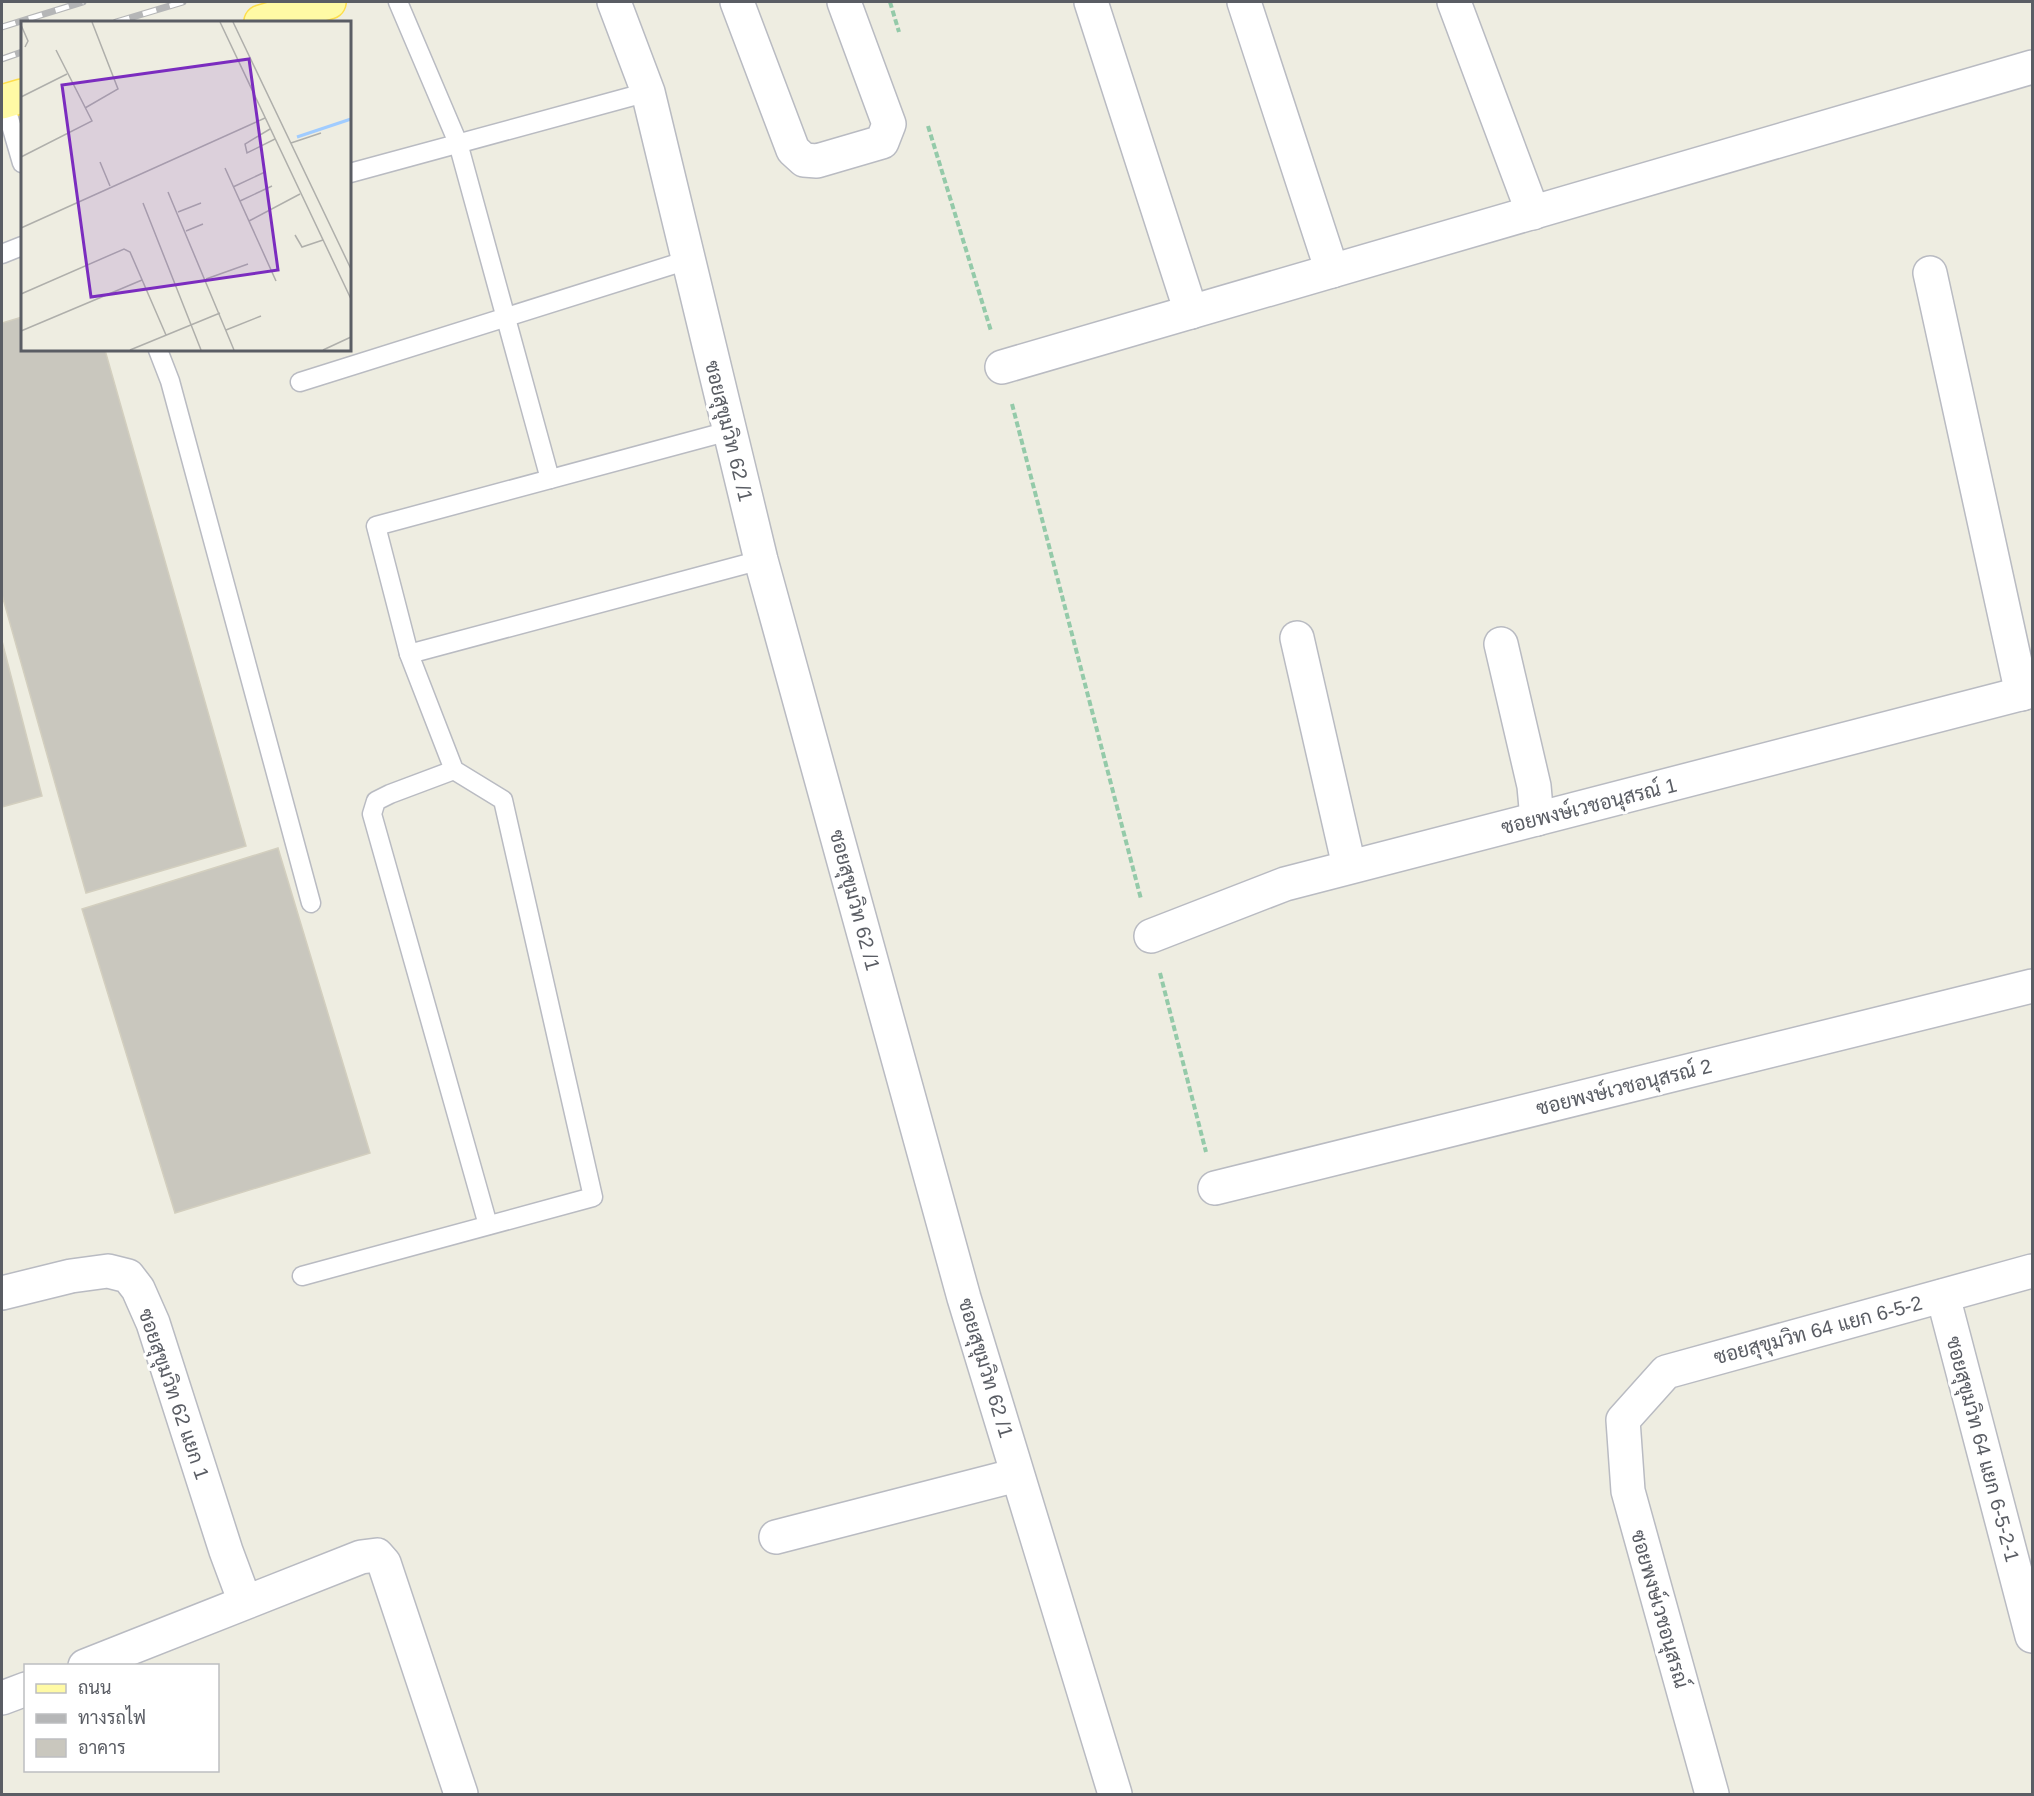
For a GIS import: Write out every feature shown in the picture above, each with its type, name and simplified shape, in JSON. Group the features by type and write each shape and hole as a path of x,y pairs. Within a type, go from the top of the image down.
{"main road":[{"path":"264,21 329,2"}],"street":[{"name":"ซอยสุขุมวิท 62 /1","path":"614,2 648,92 761,560 964,1298 1115,1794"},
{"path":"737,2 793,150 804,160 818,161 882,142 889,124 844,2"},
{"path":"1091,2 1191,312"},
{"path":"1244,2 1332,271"},
{"path":"1454,2 1533,213"},
{"path":"1002,367 2032,67"},
{"path":"1930,273 2027,692"},
{"path":"1297,638 1349,866"},
{"path":"1501,644 1534,786 1538,819"},
{"name":"ซอยพงษ์เวชอนุสรณ์ 1","path":"1151,936 1285,884 1349,866 2027,692"},
{"name":"ซอยพงษ์เวชอนุสรณ์ 2","path":"1215,1188 2032,986"},
{"name":"ซอยสุขุมวิท 62 แยก 1","path":"2,1293 71,1276 108,1271 128,1276 138,1288 153,1323 245,1602"},
{"name":"ซอยสุขุมวิท 64 แยก 6-5-2","path":"1623,1420 1666,1372 2032,1271"},
{"name":"ซอยสุขุมวิท 64 แยก 6-5-2-1","path":"1943,1296 2032,1636"},
{"name":"ซอยพงษ์เวชอนุสรณ์","path":"1623,1420 1628,1491 1712,1794"},
{"path":"776,1537 1017,1474"},
{"path":"88,1664 361,1557 377,1556 384,1563 461,1794"},
{"path":"2,1698 24,1690"}],"lane":[{"path":"398,2 458,143 550,479"},
{"path":"351,173 648,92"},
{"path":"9,100 21,158"},
{"path":"2,254 21,246"},
{"path":"300,382 688,260"},
{"path":"158,351 170,381 311,903"},
{"path":"302,1276 593,1197 503,800 454,770 409,654 376,526 729,431"},
{"path":"409,654 761,560"},
{"path":"454,770 376,801 372,814 488,1225"}],"path":[{"path":"890,2 900,36"},
{"path":"925,116 1002,367 1215,1188"}],"building":[{"path":"21,317 21,351 105,351 246,846 86,893 2,595 2,323"},
{"path":"2,641 42,796 2,807"},
{"path":"278,848 370,1153 175,1213 82,909"}],"railway":[{"path":"21,21 83,2"},
{"path":"119,21 183,2"},
{"path":"2,27 21,21"},
{"path":"2,59 21,52"}]}
